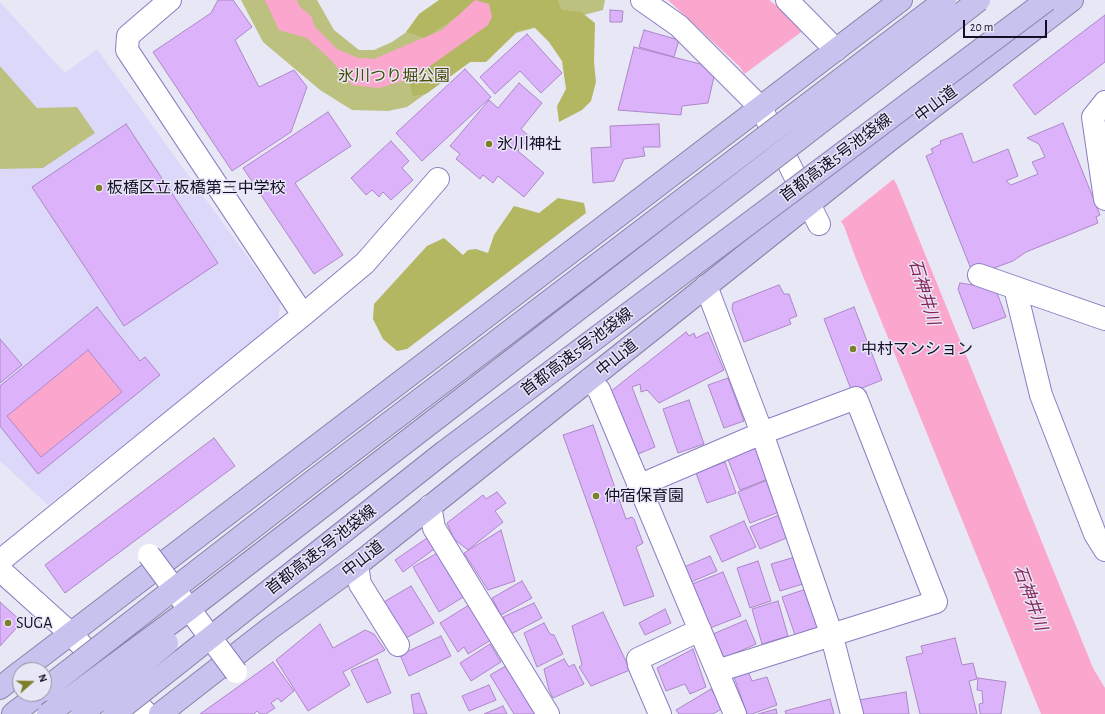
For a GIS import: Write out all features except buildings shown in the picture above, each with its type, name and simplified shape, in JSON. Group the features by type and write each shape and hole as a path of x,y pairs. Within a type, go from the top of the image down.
{"highway":[{"path":"33,662 901,0"},
{"path":"52,684 313,480 945,0"},
{"path":"48,714 179,617 978,0"},
{"path":"82,714 381,466 645,263 835,101 978,0"},
{"name":"首都高速5号池袋線","path":"114,714 444,452 1047,0"},
{"name":"中山道","path":"160,714 357,564 887,142 1072,0"},
{"path":"0,688 12,678"},
{"path":"13,714 29,702"}],"street":[{"path":"170,0 128,36 127,50 303,315"},
{"path":"642,0 679,26 761,108 813,201 819,224"},
{"path":"787,0 832,52"},
{"path":"1105,102 1093,117 1105,199"},
{"path":"0,561 365,263 438,179"},
{"path":"979,275 1105,319"},
{"path":"706,286 762,433 831,633 852,714"},
{"path":"1015,288 1041,395 1095,534 1105,550"},
{"path":"589,380 599,390 734,714"},
{"path":"638,486 762,433 856,398 936,602 831,633 717,671"},
{"path":"430,506 434,528 548,714"},
{"path":"149,554 236,672"},
{"path":"357,564 360,584 398,645"},
{"path":"0,570 70,633 147,714"},
{"path":"660,714 639,665 638,659 700,630"}],"shaded area":[{"name":"板橋区立 板橋第三中学校","path":"0,2 65,73 97,49 280,302 278,322 48,505 0,461"}],"green space":[{"name":"氷川つり堀公園","path":"241,0 317,0 334,30 359,50 374,50 392,42 431,15 449,0 605,0 603,10 508,35 407,107 388,111 352,110 320,90 263,42"},
{"path":"439,0 557,0 562,10 581,12 595,23 594,62 596,82 591,101 582,110 559,122 557,106 566,89 562,61 549,42 534,27 518,31 486,62 470,62 426,94 413,96 406,72 461,14 425,38 406,32 419,14"},
{"path":"0,66 37,108 77,107 95,133 43,168 0,169"},
{"path":"558,198 584,203 586,213 407,349 397,351 383,339 373,319 374,304 427,246 444,238 463,255 468,250 476,249 488,253 494,235 514,206 539,213"}],"water":[{"path":"265,0 297,0 299,6 311,16 315,27 337,49 358,58 374,59 442,30 475,0 489,4 492,17 488,25 413,78 379,88 352,85 330,59 307,38 279,30"},
{"name":"石神井川","path":"668,0 769,0 796,20 897,185 1093,668 1105,688 1105,714 1041,714 856,259 844,226 740,67"},
{"path":"88,350 122,392 41,457 7,416"}],"pier":[{"path":"804,30 895,178 840,222 743,75"}],"place":[{"name":"氷川神社","path":"489,144"},
{"name":"板橋区立 板橋第三中学校","path":"99,188"},
{"name":"中村マンション","path":"853,349"},
{"name":"仲宿保育園","path":"596,496"},
{"name":"SUGA","path":"8,623"}]}
